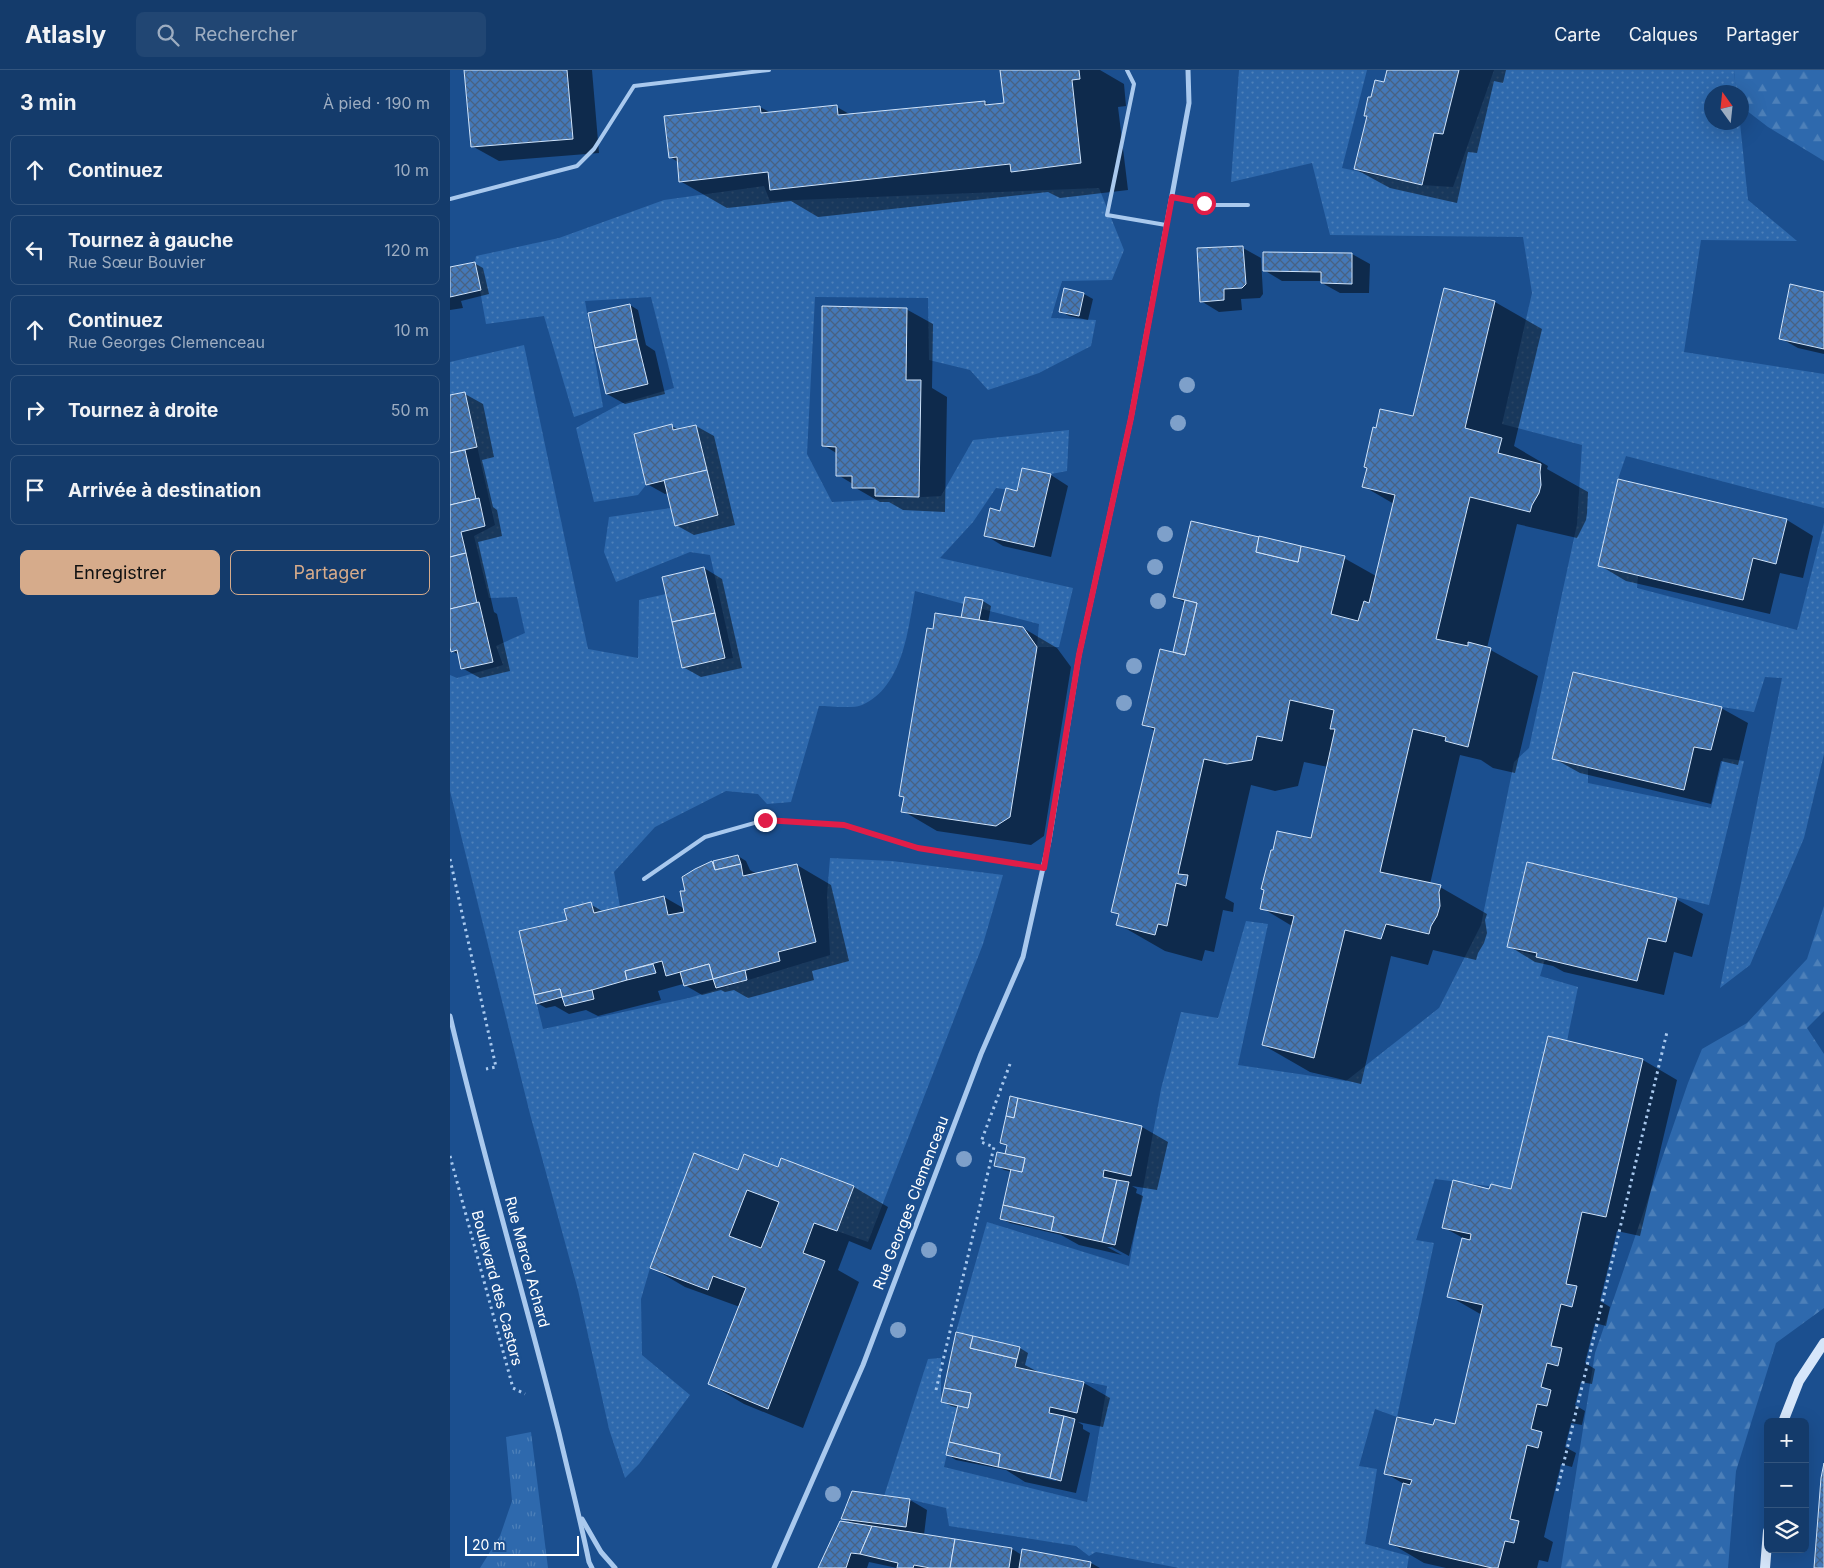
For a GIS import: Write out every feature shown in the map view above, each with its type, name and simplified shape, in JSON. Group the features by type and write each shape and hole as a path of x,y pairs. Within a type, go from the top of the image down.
{"main road":[{"path":"1785,1418 1799,1381 1824,1343"},
{"path":"1765,1568 1766,1553"}],"street":[{"name":"Rue Georges Clemenceau","path":"774,1568 863,1365 981,1054 1023,957 1044,868 1079,655 1131,418 1189,103 1188,70"},
{"name":"Rue Marcel Achard","path":"450,1016 549,1393 592,1568"},
{"name":"Rue Marcel Achard","path":"580,1515 601,1552 615,1568"}],"lane":[{"path":"450,199 577,166 594,149 634,86 769,70"},
{"path":"1127,70 1134,84 1107,214 1166,225"},
{"path":"1172,197 1216,205 1248,205"},
{"path":"644,879 705,837 765,820 844,825 918,848 1044,868"}],"path":[{"path":"450,859 496,1067 464,1075"},
{"path":"1557,1491 1667,1032"},
{"path":"936,1390 994,1147 981,1142 1010,1064"},
{"name":"Boulevard des Castors","path":"450,1156 513,1388 529,1397 549,1393"}],"green space":[{"path":"1239,70 1367,70 1342,168 1422,185 1453,187 1494,70 1734,70 1735,85 1704,85 1704,130 1741,130 1748,200 1797,241 1701,240 1684,352 1824,374 1824,508 1626,456 1618,479 1598,566 1638,575 1637,588 1797,630 1824,523 1824,754 1804,838 1750,965 1720,988 1782,678 1765,677 1754,712 1722,707 1572,672 1552,758 1588,767 1588,783 1711,808 1723,758 1744,761 1709,905 1527,862 1507,947 1545,959 1540,976 1578,987 1567,1041 1548,1037 1511,1189 1435,1179 1416,1240 1434,1243 1397,1417 1375,1409 1359,1466 1377,1469 1365,1544 1409,1556 1407,1568 1179,1568 1096,1552 1089,1556 1076,1546 949,1526 946,1508 904,1498 884,1496 928,1359 941,1358 941,1401 958,1405 944,1467 1087,1502 1107,1386 1015,1367 1020,1347 956,1332 987,1222 1129,1266 1161,1089 1181,1012 1218,1018 1246,921 1268,924 1238,1065 1346,1081 1439,1008 1481,925 1514,762 1529,748 1577,524 1582,445 1502,424 1532,293 1523,237 1330,235 1312,163 1231,182"},
{"path":"1734,70 1824,70 1824,161 1768,127 1749,112 1749,85 1735,85"},
{"path":"764,186 770,201 1099,188 1124,250 1112,280 1062,281 1051,318 1096,320 1091,346 1039,373 988,390 970,370 929,360 928,298 815,297 807,454 832,502 941,496 973,440 1069,430 1067,471 1051,474 1022,468 1017,491 996,488 973,522 940,558 1073,588 1059,647 1037,647 1039,624 915,591 910,623 901,656 887,685 876,697 862,705 847,707 819,706 791,802 767,804 758,794 726,791 655,827 614,872 620,907 519,932 543,1029 689,998 830,955 827,896 830,858 892,861 1003,875 983,944 868,1242 837,1231 854,1186 782,1159 778,1167 738,1170 694,1154 650,1268 641,1299 642,1355 690,1395 639,1464 625,1478 609,1429 578,1290 530,1114 450,791 450,675 457,678 503,665 496,646 525,633 517,597 489,598 474,536 495,525 465,393 450,396 450,362 524,345 588,649 638,658 639,600 666,594 682,667 733,658 710,555 690,552 616,582 604,552 609,517 671,508 675,525 718,515 696,425 673,430 671,424 634,434 646,485 638,495 594,502 576,428 620,404 674,388 651,297 585,301 603,407 574,417 544,316 486,324 475,262 476,256 559,238 664,200"},
{"path":"1824,906 1824,1011 1807,1028 1824,1054 1824,1308 1776,1343 1736,1471 1728,1568 1561,1568 1595,1353 1688,1083 1702,1049 1747,1023 1807,959"},
{"path":"531,1432 548,1568 480,1568 500,1536 512,1501 506,1437"}],"building":[{"path":"464,70 567,70 573,139 471,147"},
{"path":"1000,70 1079,70 1080,79 1072,80 1081,163 1011,172 1010,164 770,190 768,172 679,182 677,157 669,158 664,116 760,106 761,113 837,105 838,115 985,101 985,105 1004,103"},
{"path":"1387,70 1459,70 1443,134 1434,133 1422,185 1354,169 1367,116 1364,116 1368,97 1371,97 1375,80 1384,82"},
{"path":"1243,246 1246,284 1242,288 1224,289 1224,300 1200,302 1197,248"},
{"path":"1263,252 1352,253 1352,284 1321,283 1321,272 1263,271"},
{"path":"475,262 481,290 450,297 450,267"},
{"path":"1790,284 1824,292 1824,349 1779,339"},
{"path":"1064,288 1084,293 1079,316 1059,312"},
{"path":"1444,288 1495,301 1465,428 1502,438 1498,453 1541,464 1541,485 1530,512 1470,497 1436,639 1468,646 1468,642 1491,648 1468,747 1445,741 1446,737 1413,729 1380,872 1441,885 1439,892 1440,906 1437,916 1429,934 1386,924 1381,939 1345,930 1314,1058 1262,1045 1294,916 1260,909 1264,890 1261,889 1277,831 1311,838 1335,729 1330,729 1334,710 1290,700 1282,741 1257,736 1252,760 1227,764 1204,759 1178,874 1188,875 1186,886 1176,883 1167,926 1158,924 1155,935 1116,925 1119,914 1111,912 1155,728 1142,725 1160,649 1185,655 1197,603 1173,597 1191,521 1259,537 1256,552 1298,562 1301,546 1345,556 1331,614 1358,621 1364,601 1369,603 1395,495 1362,487 1367,468 1364,467 1373,427 1376,428 1380,409 1413,416"},
{"path":"630,304 637,339 595,348 588,313"},
{"path":"822,306 907,308 906,380 921,380 919,497 875,496 875,488 852,488 852,476 836,476 836,447 822,446"},
{"path":"637,339 648,384 606,394 595,348"},
{"path":"465,392 477,447 450,453 450,395"},
{"path":"672,424 673,430 696,425 707,470 646,485 634,434"},
{"path":"465,450 476,499 450,505 450,453"},
{"path":"1022,468 1051,474 1034,547 984,536 990,508 1000,511 1006,488 1017,491"},
{"path":"707,470 718,515 675,526 664,480"},
{"path":"1618,479 1787,519 1776,564 1753,558 1743,600 1598,566"},
{"path":"479,498 485,526 461,532 466,553 450,557 450,505"},
{"path":"1259,536 1301,546 1298,562 1256,552"},
{"path":"466,553 477,603 450,609 450,557"},
{"path":"704,567 715,613 672,622 662,577"},
{"path":"965,597 983,600 979,620 961,618"},
{"path":"1185,600 1197,603 1185,655 1173,652"},
{"path":"479,602 493,662 461,669 457,650 451,652 450,647 450,609"},
{"path":"715,613 725,658 682,668 672,622"},
{"path":"935,613 1023,627 1037,647 1010,817 996,826 901,812 904,797 899,796 927,628 933,629"},
{"path":"1573,672 1722,707 1711,750 1694,747 1684,790 1552,759"},
{"path":"738,855 741,864 715,870 713,861"},
{"path":"712,861 715,870 741,864 743,876 797,864 816,942 778,952 780,961 713,979 709,964 666,976 662,961 625,971 627,980 592,990 562,997 560,989 534,995 519,931 567,920 564,909 591,902 594,913 664,896 668,915 684,912 680,891 685,891 682,877"},
{"path":"1527,862 1677,898 1666,942 1648,938 1637,981 1536,957 1537,953 1507,947"},
{"path":"653,964 656,973 627,980 625,971"},
{"path":"709,964 713,979 684,986 680,972"},
{"path":"745,970 747,980 716,988 713,979"},
{"path":"560,989 562,997 536,1004 534,995"},
{"path":"592,990 594,999 565,1006 562,997"},
{"path":"1548,1036 1643,1059 1606,1217 1582,1212 1566,1284 1577,1286 1572,1307 1561,1304 1551,1346 1562,1348 1558,1366 1547,1363 1541,1387 1551,1390 1547,1406 1537,1404 1531,1429 1542,1432 1538,1448 1527,1445 1510,1519 1519,1521 1514,1543 1505,1541 1498,1568 1492,1568 1389,1544 1403,1483 1410,1485 1412,1480 1384,1474 1397,1417 1433,1425 1435,1419 1455,1424 1483,1305 1447,1297 1462,1238 1470,1240 1471,1234 1442,1228 1453,1180 1489,1189 1491,1184 1511,1189"},
{"path":"1010,1096 1018,1098 1014,1118 1006,1116"},
{"path":"1018,1098 1142,1126 1131,1176 1104,1170 1103,1177 1117,1180 1102,1242 1051,1231 1054,1217 1003,1205 1011,1169 1022,1172 1025,1158 1005,1154 1007,1145 1000,1143 1006,1116 1014,1118"},
{"path":"997,1152 1025,1158 1022,1172 994,1166"},
{"path":"694,1153 738,1170 744,1154 778,1167 781,1158 854,1186 837,1231 814,1223 803,1253 825,1261 768,1409 708,1384 746,1288 713,1276 708,1290 650,1268","holes":["747,1190 779,1202 761,1248 729,1236"]},
{"path":"1117,1180 1129,1182 1115,1245 1102,1242"},
{"path":"1003,1205 1054,1217 1051,1231 1000,1219"},
{"path":"956,1332 973,1336 970,1348 1017,1359 1015,1367 1084,1382 1077,1413 1050,1407 1049,1413 1064,1416 1050,1478 998,1467 1000,1454 949,1442 958,1405 968,1408 971,1393 944,1388"},
{"path":"973,1336 1020,1347 1017,1359 970,1348"},
{"path":"944,1388 971,1393 968,1408 941,1402"},
{"path":"1064,1416 1075,1419 1061,1481 1050,1478"},
{"path":"949,1442 1000,1454 998,1467 946,1455"},
{"path":"1824,1463 1824,1568 1814,1568 1821,1478"},
{"path":"852,1491 910,1499 906,1527 841,1519"},
{"path":"840,1521 872,1526 860,1554 851,1553 846,1568 818,1568"},
{"path":"872,1526 955,1539 950,1568 930,1568 914,1565 913,1568 897,1568 898,1563 860,1554"},
{"path":"955,1539 1012,1548 1009,1568 950,1568"},
{"path":"1022,1549 1091,1562 1090,1568 1019,1568"}],"route":[{"path":"765,820 844,825 918,848 1044,868 1079,655 1131,418 1158,264 1172,197 1204,203"}]}
